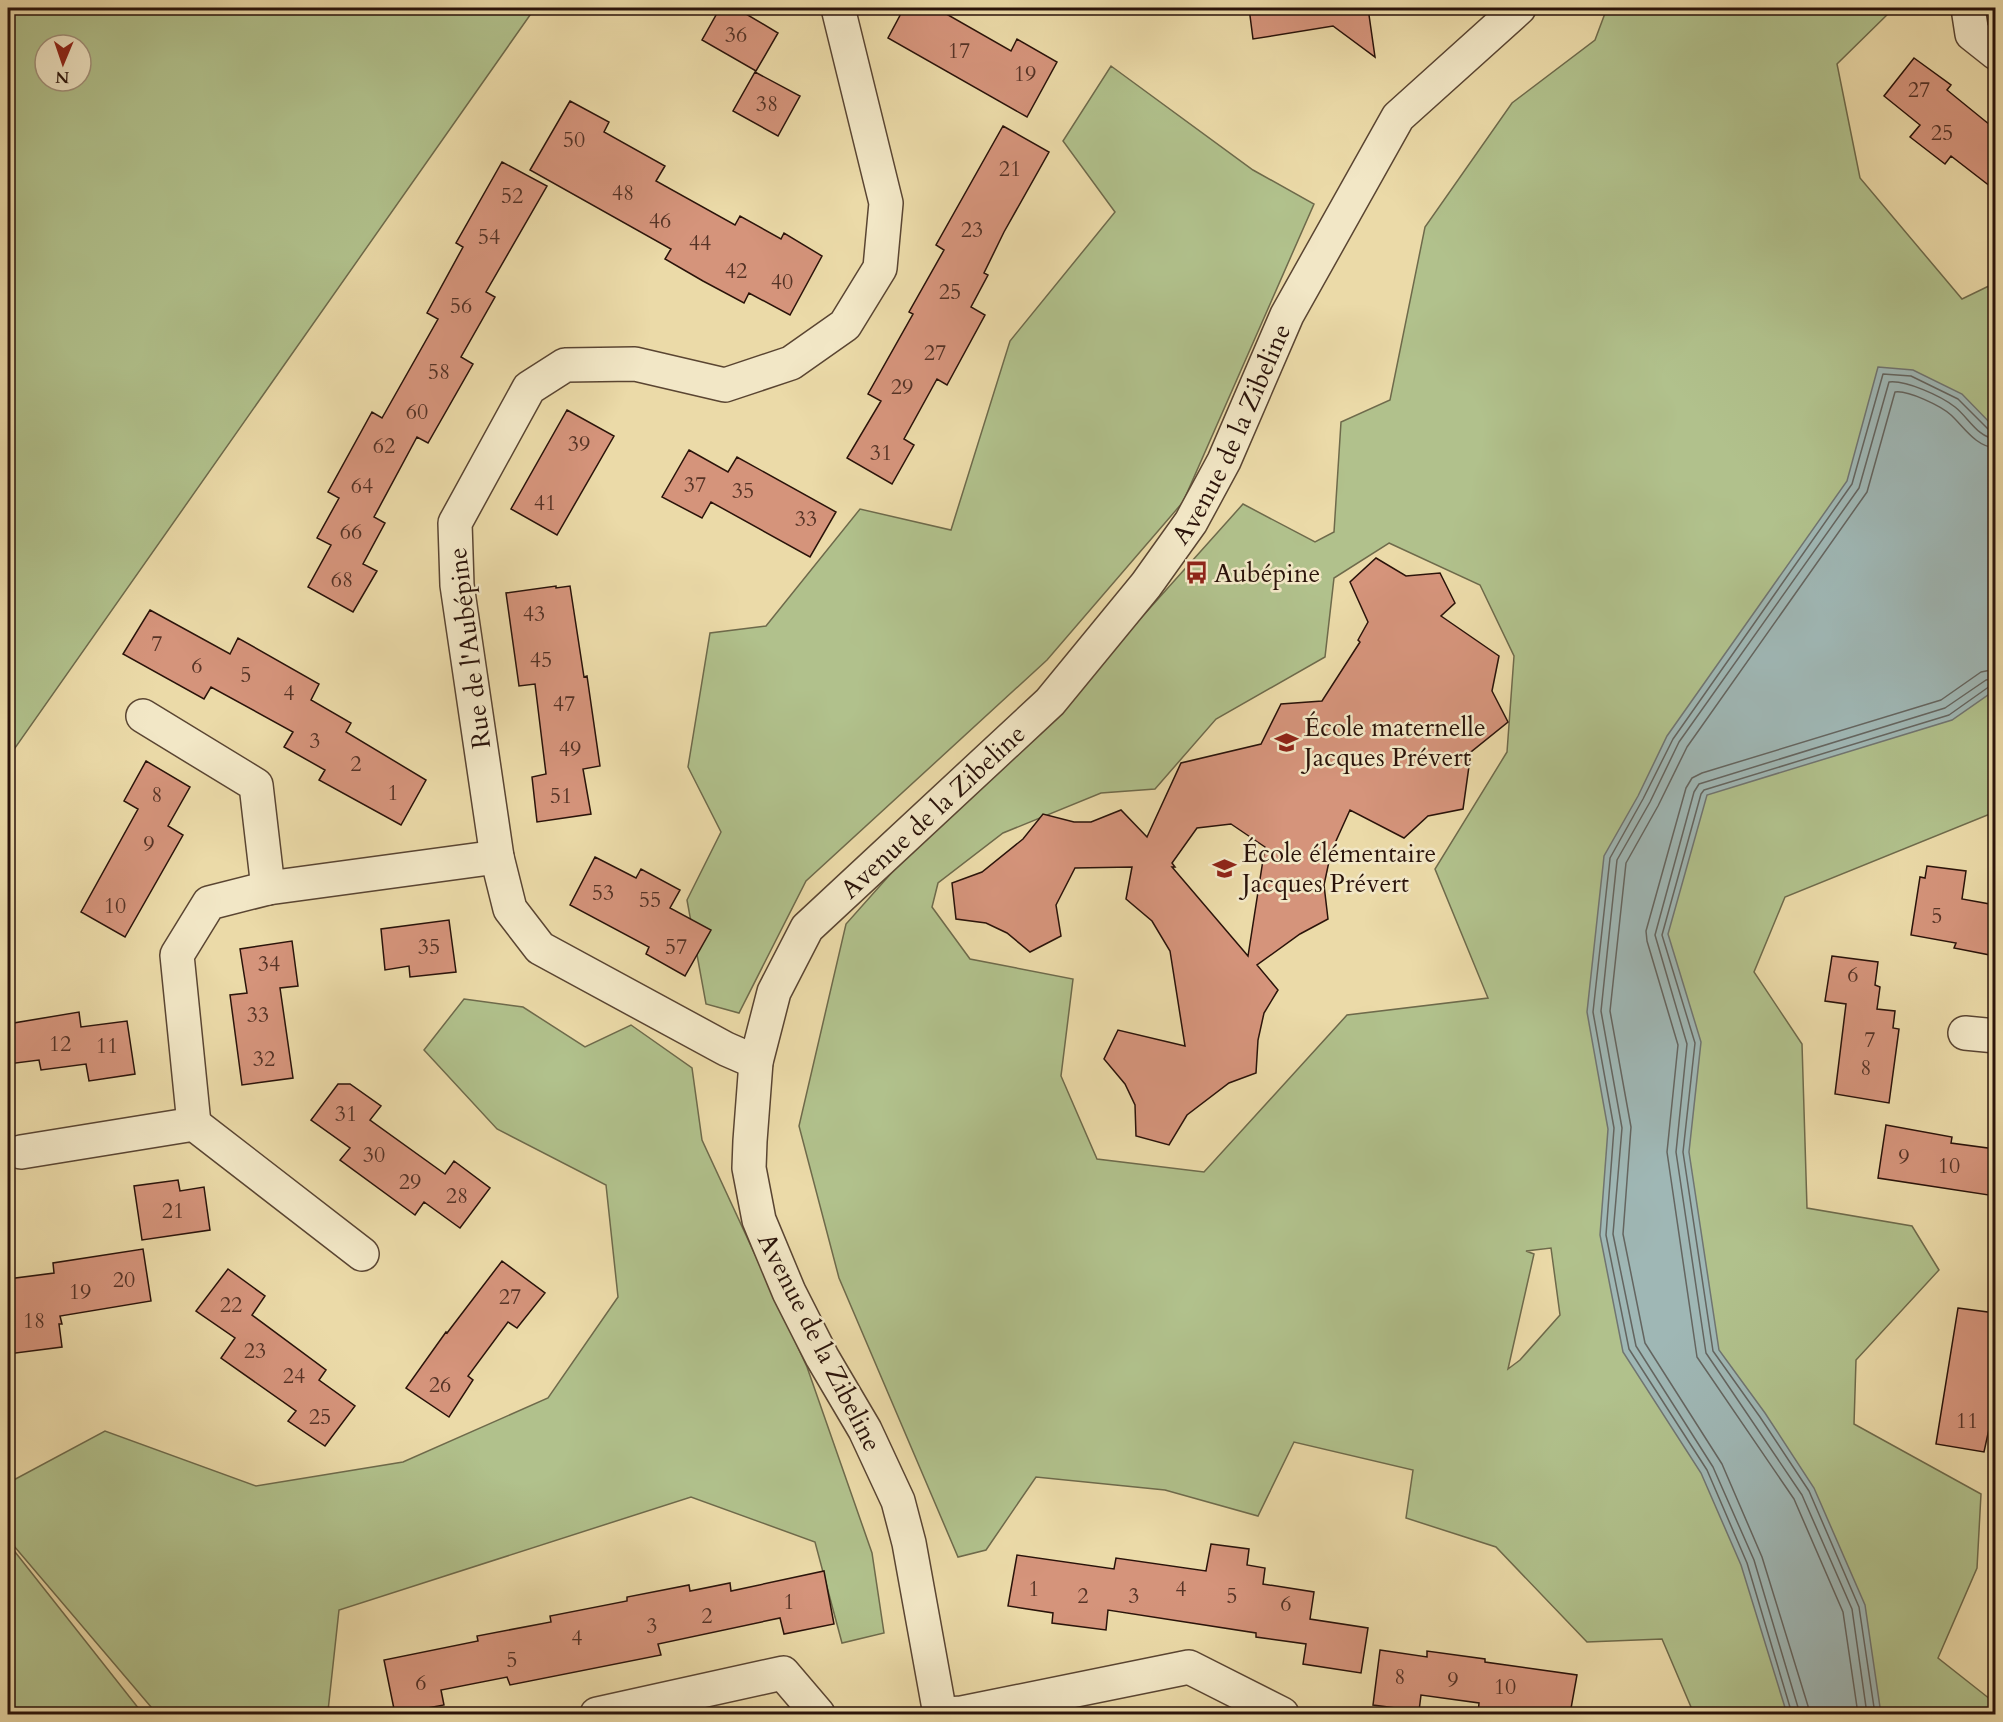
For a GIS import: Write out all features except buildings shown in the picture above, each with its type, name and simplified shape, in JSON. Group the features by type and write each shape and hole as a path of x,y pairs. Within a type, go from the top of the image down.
{"street":[{"name":"Rue de l'Aubépine","path":"756,1062 726,1049 540,948 510,909 497,856 457,585 455,523 529,388 566,365 635,364 725,385 791,363 845,325 880,268 886,203 838,8"},
{"name":"Avenue de la Zibeline","path":"940,1714 909,1543 898,1501 865,1430 822,1357 789,1292 759,1220 749,1168 756,1062 774,992 807,928 1050,702 1146,585 1191,522 1224,461 1287,315 1398,117 1519,8"},
{"path":"1968,8 1972,34 1995,53"},
{"path":"143,716 256,785 268,888"},
{"path":"362,1254 194,1124 177,955 209,903 268,888 497,856"},
{"path":"21,1152 194,1124"},
{"path":"947,1714 962,1713 1189,1667 1282,1714"},
{"path":"597,1714 783,1673 818,1714"}],"green space":[{"path":"8,8 535,8 8,758"},
{"path":"1607,8 1894,8 1837,64 1860,178 1962,299 1995,283 1995,812 1785,897 1754,972 1802,1044 1807,1208 1912,1226 1939,1270 1856,1360 1854,1424 1981,1494 1977,1568 1938,1658 1995,1703 1995,1714 1694,1714 1662,1639 1587,1642 1496,1547 1406,1518 1413,1470 1294,1442 1258,1516 1165,1490 1036,1477 986,1550 958,1557 839,1278 799,1126 846,924 943,815 1124,637 1243,504 1315,542 1334,532 1341,422 1390,400 1425,227 1512,103 1595,40","holes":["1389,543 1480,585 1514,656 1507,752 1435,869 1488,998 1347,1015 1204,1172 1097,1159 1061,1076 1073,979 970,959 932,907 938,883 1003,833 1101,793 1155,789 1216,719 1325,657 1334,578","1551,1248 1560,1315 1520,1360 1508,1369 1534,1254 1526,1251"]},
{"path":"1111,66 1253,170 1314,204 1183,502 1047,660 806,881 739,1013 706,1004 687,900 721,832 688,767 710,633 766,626 860,509 951,530 1010,341 1115,212 1063,141"},
{"path":"464,999 523,1007 585,1047 631,1025 692,1068 702,1140 807,1367 872,1553 884,1633 842,1643 815,1542 691,1497 339,1610 328,1711 331,1714 157,1714 8,1539 8,1483 105,1431 256,1486 403,1462 548,1398 618,1297 606,1185 497,1129 424,1050"},
{"path":"8,1543 143,1714 8,1714"}],"water":[{"path":"1878,367 1913,370 1962,394 1995,428 1995,690 1952,720 1707,795 1668,934 1701,1042 1689,1152 1719,1350 1765,1413 1814,1488 1865,1605 1881,1714 1787,1714 1741,1565 1701,1473 1623,1352 1600,1235 1608,1129 1587,1012 1604,856 1638,796 1667,736 1847,481"}],"place":[{"name":"Aubépine","path":"1196,573"},
{"name":"École maternelle Jacques Prévert","path":"1286,742"},
{"name":"École élémentaire Jacques Prévert","path":"1224,868"}]}
